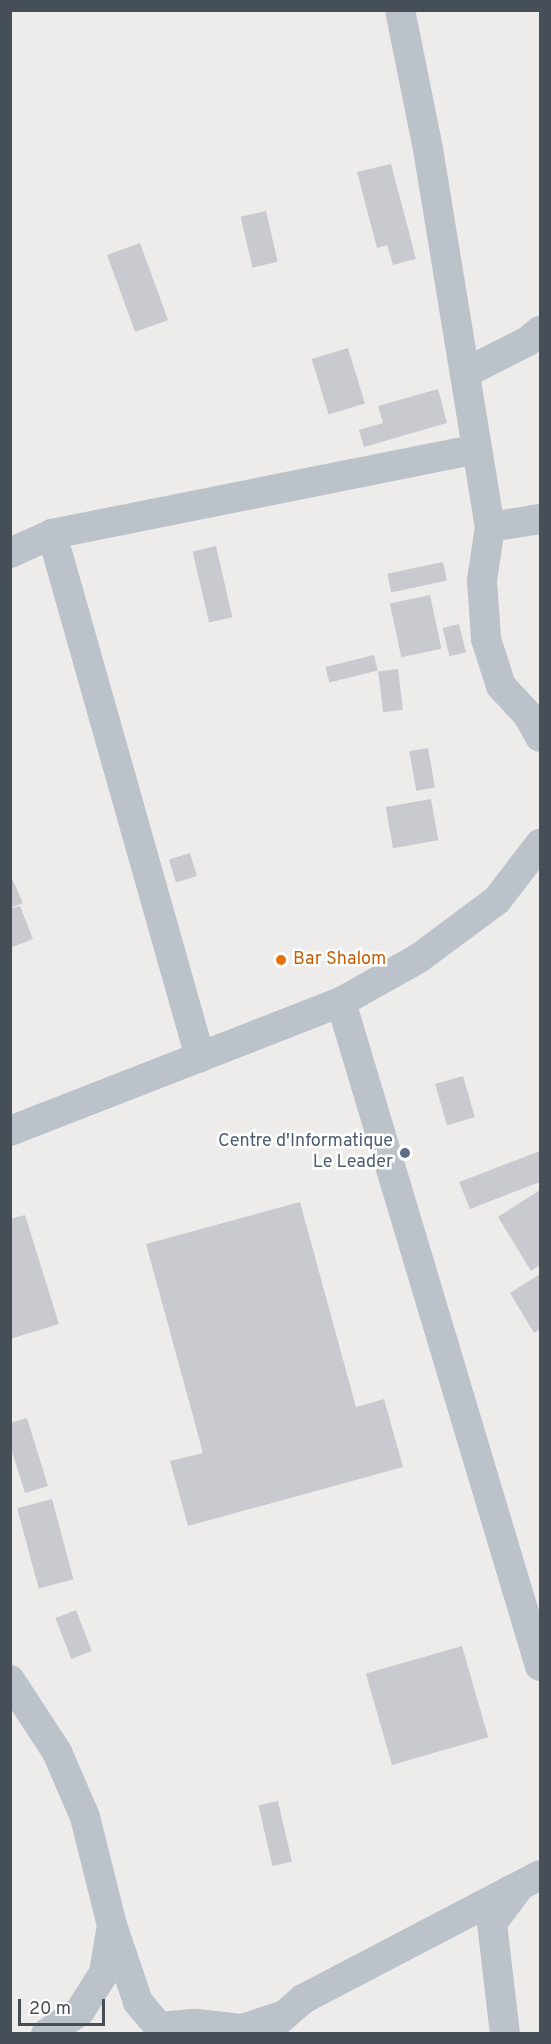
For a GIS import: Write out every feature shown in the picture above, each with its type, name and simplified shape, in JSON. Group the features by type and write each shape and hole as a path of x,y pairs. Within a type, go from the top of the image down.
{"street":[{"path":"400,10 415,73 490,527 482,580 486,639 501,686 528,715 540,737"},
{"path":"465,373 528,341 540,331"},
{"path":"10,553 52,534 477,449"},
{"path":"490,527 540,519"},
{"path":"52,534 200,1057"},
{"path":"10,1131 341,1002 419,958 497,900 540,844"},
{"path":"341,1002 540,1666"},
{"path":"10,1680 57,1752 85,1817 112,1925 138,2002 159,2027 196,2024 242,2029 273,2028 303,1999 530,1880"},
{"path":"505,2034 492,1923 530,1880"},
{"path":"46,2034 80,2011 104,1973 112,1925"}],"building":[{"path":"391,164 416,259 393,265 387,245 377,248 357,172"},
{"path":"266,211 278,262 252,268 241,217"},
{"path":"140,243 168,320 135,332 107,255"},
{"path":"348,348 365,403 329,415 312,359"},
{"path":"438,389 447,423 364,447 359,430 383,423 378,406"},
{"path":"216,546 232,617 209,623 193,551"},
{"path":"443,562 447,581 391,592 387,574"},
{"path":"430,595 441,649 401,657 390,604"},
{"path":"459,624 466,652 450,656 443,628"},
{"path":"374,655 378,671 329,683 325,667"},
{"path":"398,669 403,710 383,712 378,671"},
{"path":"428,748 435,787 416,791 409,751"},
{"path":"431,799 438,840 393,848 386,807"},
{"path":"190,853 197,876 176,882 169,859"},
{"path":"10,874 23,903 10,908"},
{"path":"20,906 33,939 10,948 10,909"},
{"path":"463,1076 475,1117 447,1125 435,1084"},
{"path":"540,1151 540,1182 470,1209 459,1182"},
{"path":"540,1190 540,1265 531,1271 498,1217"},
{"path":"300,1202 356,1407 384,1399 403,1467 188,1526 170,1461 203,1453 146,1244"},
{"path":"25,1215 59,1324 10,1339 10,1219"},
{"path":"540,1274 540,1329 534,1333 510,1293"},
{"path":"27,1418 48,1486 25,1493 10,1445 10,1423"},
{"path":"52,1499 73,1579 39,1588 17,1508"},
{"path":"76,1610 92,1651 71,1659 55,1618"},
{"path":"462,1646 488,1737 392,1765 366,1674"},
{"path":"278,1801 292,1861 272,1866 259,1805"}],"place":[{"name":"Bar Shalom","path":"281,960"},
{"name":"Centre d'Informatique Le Leader","path":"405,1153"}]}
